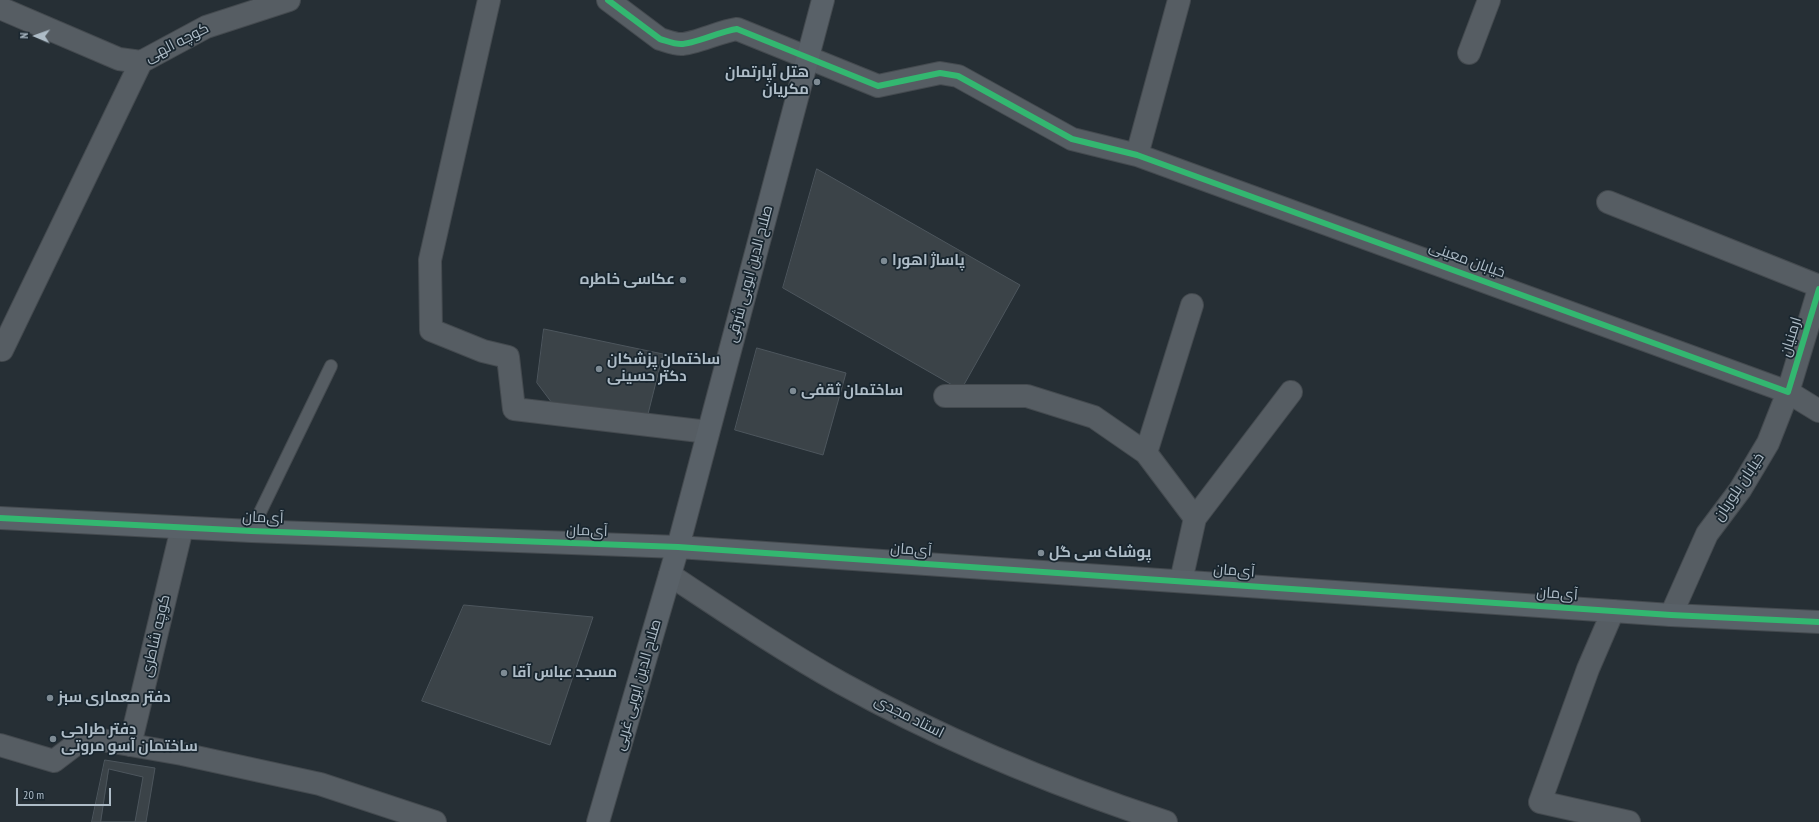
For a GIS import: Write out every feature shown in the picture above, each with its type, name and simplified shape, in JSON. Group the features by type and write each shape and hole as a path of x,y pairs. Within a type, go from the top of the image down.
{"street":[{"name":"کوچه الهی","path":"0,8 118,59 141,62 206,27 289,0"},
{"path":"489,0 430,260 431,330 483,351 508,357 514,409 708,432"},
{"path":"608,0 660,39 670,42 683,44 725,30 737,29 808,58"},
{"name":"صلاح الدین ایوبی شرقی","path":"678,548 823,0"},
{"path":"1137,155 1179,0"},
{"path":"1470,53 1489,0"},
{"name":"خیابان معینی","path":"808,58 878,86 940,74 958,76 1072,139 1137,155 1788,392"},
{"path":"2,350 141,62"},
{"path":"1608,202 1819,286"},
{"name":"ارمنیان","path":"1788,392 1819,289"},
{"path":"1146,453 1192,305"},
{"path":"1181,581 1195,518 1291,392"},
{"path":"1788,392 1812,408 1819,410"},
{"name":"خیابان بلوریان","path":"1671,615 1707,534 1740,490 1768,443 1788,392"},
{"path":"945,396 1027,396 1094,416 1146,453 1195,518"},
{"name":"آی‌مان","path":"0,518 182,528 678,548 1671,615 1819,622"},
{"name":"کوچه شاطری","path":"130,745 182,528"},
{"name":"صلاح الدین ایوبی غریی","path":"598,822 678,548"},
{"name":"استاد مجدی","path":"670,575 738,620 841,683 981,753 1154,820"},
{"path":"1614,611 1588,669 1540,802 1629,822"},
{"path":"0,745 54,761 75,745 96,739 182,754 320,784 435,822"}],"lane":[{"path":"251,531 331,366"}],"building":[{"name":"پاساژ اهورا","path":"817,169 1020,285 961,390 783,288"},
{"name":"ساختمان پزشکان دکتر حسینی","path":"544,329 663,354 648,414 552,403 537,383"},
{"name":"ساختمان ثقفی","path":"757,348 846,373 823,455 735,430"},
{"name":"مسجد عباس آقا","path":"464,605 593,617 550,745 422,701"},
{"path":"105,760 155,768 146,822 92,822"},
{"path":"109,769 143,777 135,822 101,822"}],"cycle path":[{"path":"608,0 660,39 673,43 681,44 700,40 737,29 878,86 940,73 958,76 1072,139 1137,155 1788,392 1819,289"},
{"path":"0,518 251,531 678,547 1671,615 1819,622"}],"place":[{"name":"هتل آپارتمان مکریان","path":"817,82"},
{"name":"پاساژ اهورا","path":"884,261"},
{"name":"عکاسی خاطره","path":"683,280"},
{"name":"ساختمان پزشکان دکتر حسینی","path":"599,369"},
{"name":"ساختمان ثقفی","path":"793,391"},
{"name":"پوشاک سی گل","path":"1041,553"},
{"name":"مسجد عباس آقا","path":"504,673"},
{"name":"دفتر معماری سبز","path":"50,698"},
{"name":"دفتر طراحی ساختمان آسو مروتی","path":"53,739"}]}
